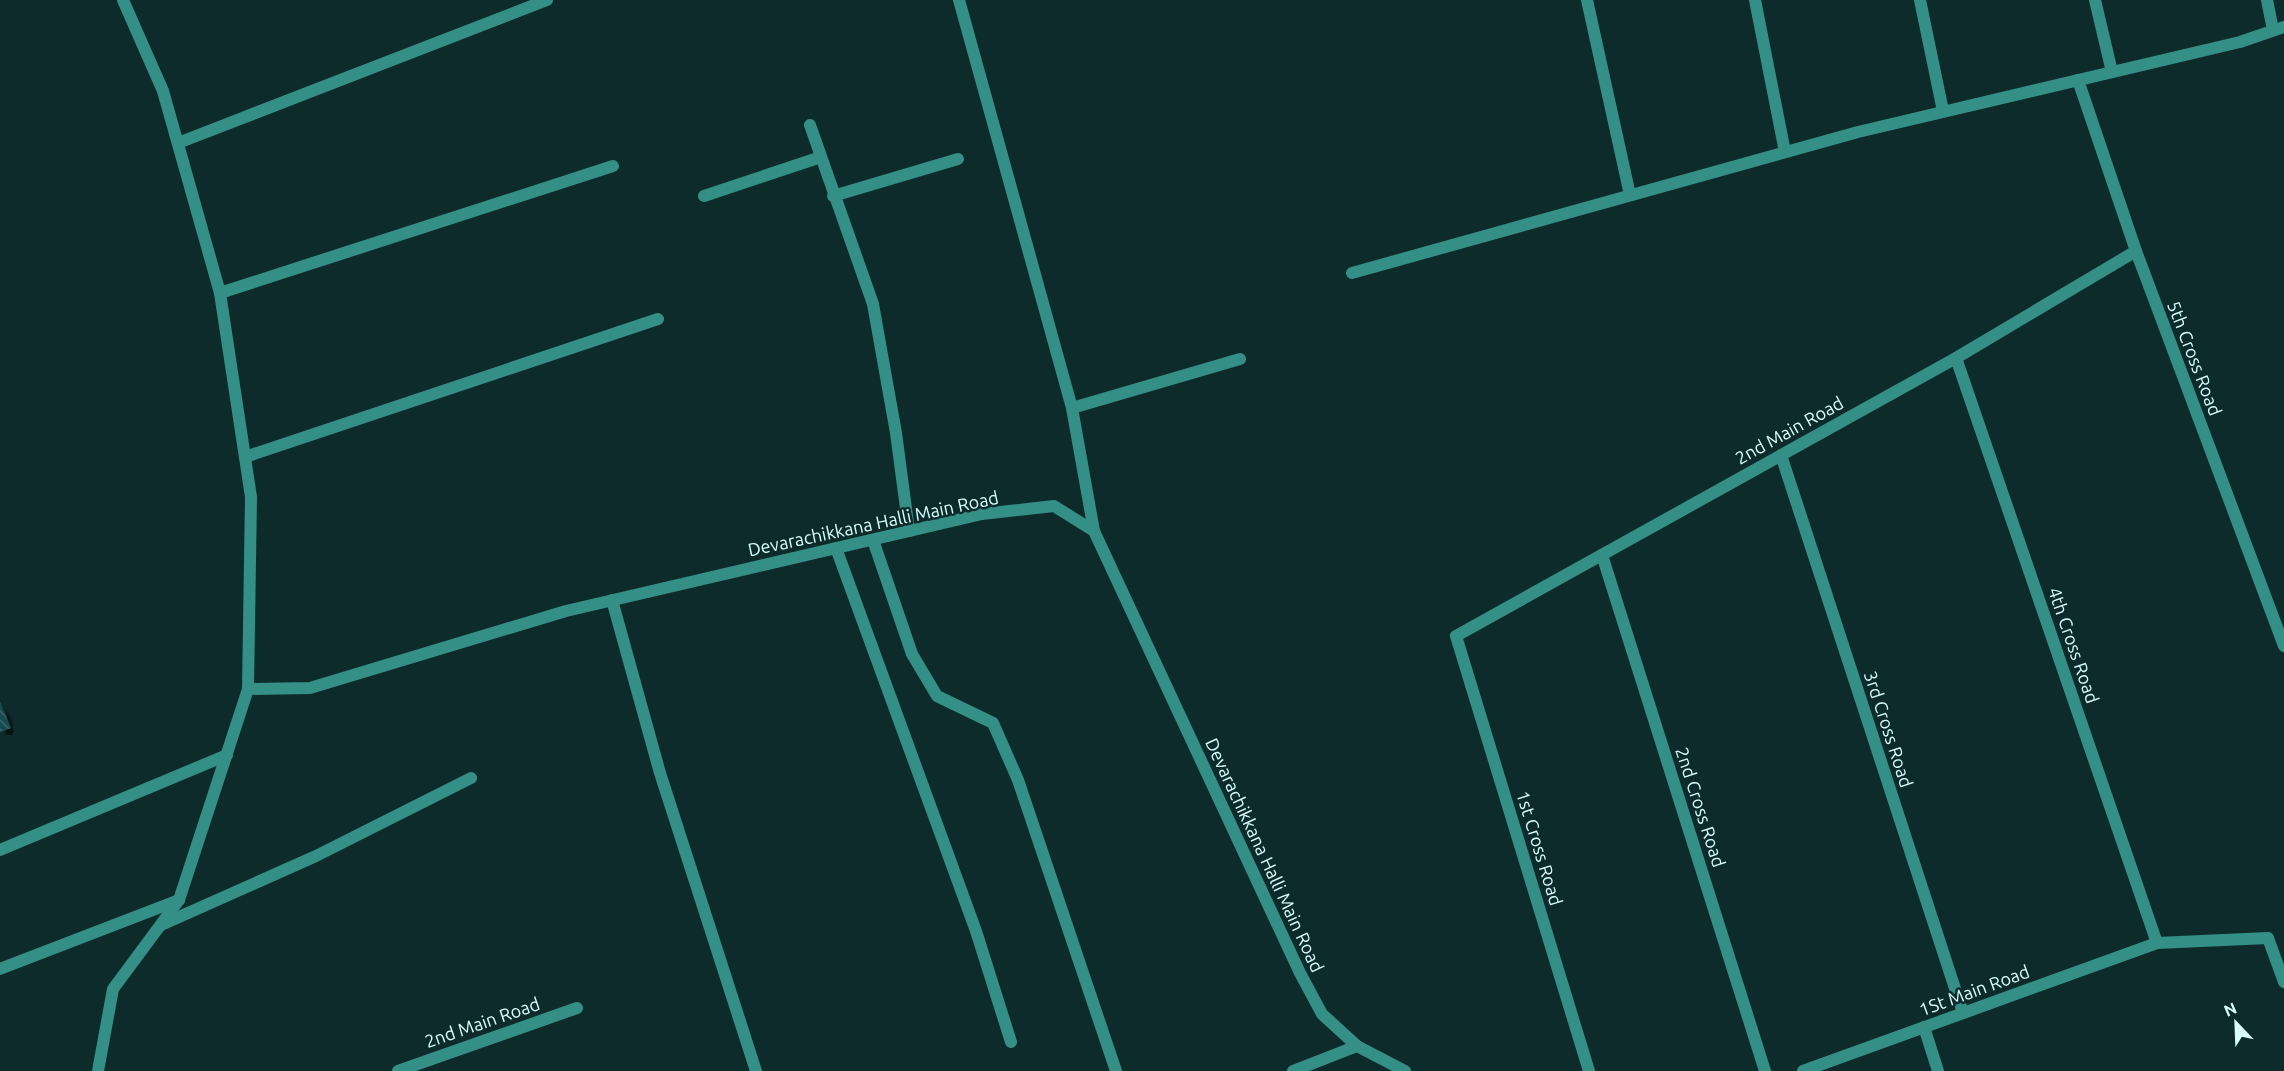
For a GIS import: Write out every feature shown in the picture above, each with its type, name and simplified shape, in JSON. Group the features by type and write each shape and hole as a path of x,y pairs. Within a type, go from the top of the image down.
{"street":[{"path":"98,1071 113,989 180,900 248,689 251,497 220,293 163,91 123,0"},
{"path":"178,143 547,0"},
{"path":"959,0 1072,408 1094,531"},
{"path":"1587,0 1630,195"},
{"path":"1755,0 1785,152"},
{"path":"1920,0 1943,111"},
{"path":"2095,0 2112,72"},
{"path":"1352,273 1857,132 2240,42 2279,28 2266,0"},
{"name":"5th Cross Road","path":"2078,80 2136,251 2284,646"},
{"path":"810,125 833,196 873,304 896,433 909,531"},
{"path":"704,196 821,157"},
{"path":"833,196 958,159"},
{"path":"220,293 613,166"},
{"name":"2nd Main Road","path":"1456,636 1956,358 2136,251"},
{"path":"245,457 658,319"},
{"name":"4th Cross Road","path":"1956,358 2157,943"},
{"path":"1072,408 1240,359"},
{"name":"3rd Cross Road","path":"1781,455 1963,1013"},
{"name":"Devarachikkana Halli Main Road","path":"248,689 310,688 566,611 982,514 1054,506 1094,531 1300,973 1322,1014 1357,1046 1405,1071"},
{"path":"873,540 912,654 937,696 993,723 1018,780 1116,1071"},
{"path":"836,548 976,931 1011,1042"},
{"name":"2nd Cross Road","path":"1602,555 1765,1071"},
{"path":"612,600 660,773 756,1071"},
{"name":"1st Cross Road","path":"1456,636 1590,1071"},
{"path":"0,850 227,755"},
{"path":"161,925 316,856 471,778"},
{"path":"0,969 180,900"},
{"name":"1St Main Road","path":"1803,1071 2157,943 2268,938 2284,982"},
{"name":"2nd Main Road","path":"398,1071 577,1008"},
{"path":"1924,1028 1938,1071"},
{"path":"1293,1071 1357,1046"}],"building":[{"path":"0,702 11,728 0,732"}]}
